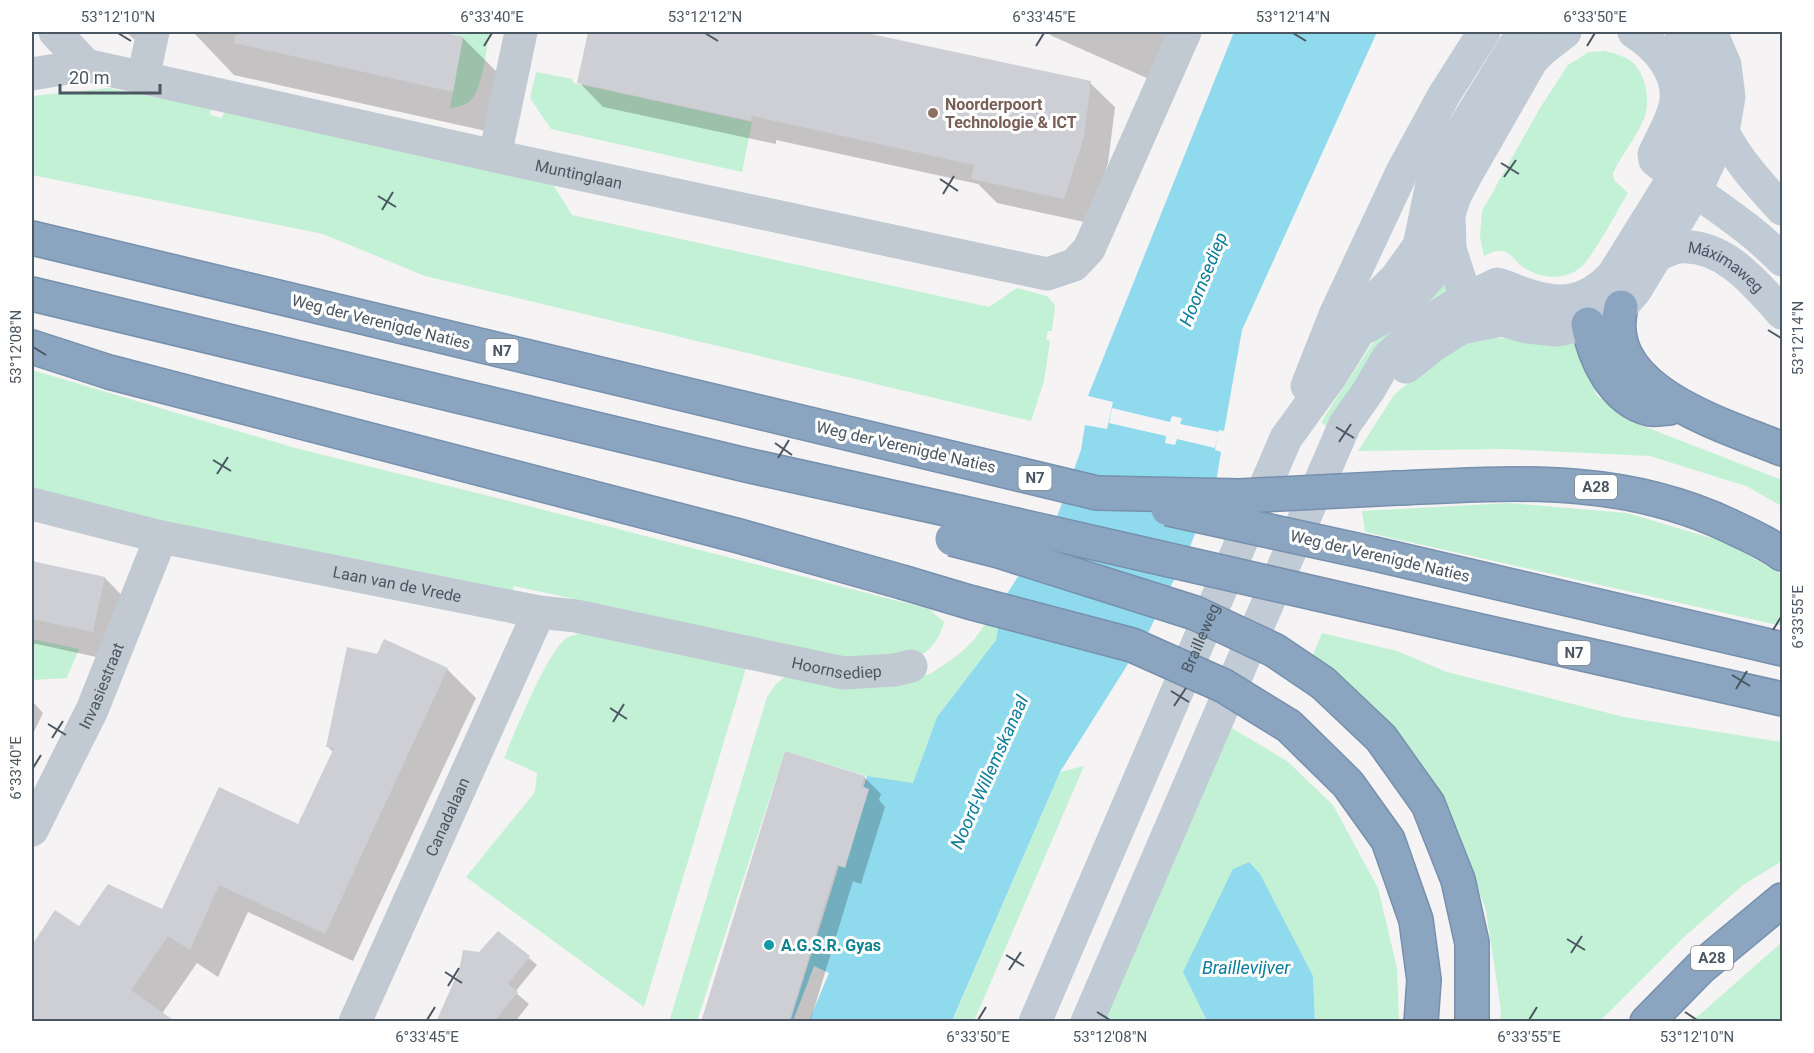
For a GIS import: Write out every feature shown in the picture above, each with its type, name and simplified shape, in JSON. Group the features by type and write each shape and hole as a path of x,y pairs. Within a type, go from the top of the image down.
{"highway":[{"name":"Weg der Verenigde Naties","path":"32,238 1097,493 1374,554 1782,649"},
{"name":"N7","path":"32,294 898,499 956,526 999,550 1195,614 1274,651 1323,683 1381,738 1428,804 1458,880 1472,943 1472,1022"},
{"path":"1621,307 1617,324 1625,351 1637,373 1652,387 1680,407 1782,449"},
{"path":"1589,309 1595,355 1619,389 1638,404 1652,409 1680,407"},
{"path":"32,347 109,372 739,536 969,602 1132,645 1224,687 1289,726 1348,784 1388,840 1416,920 1424,980 1421,1022"},
{"name":"A28","path":"1097,493 1240,496 1536,483 1599,488 1657,498 1713,518 1768,544 1782,554"},
{"name":"N7","path":"956,526 1366,605 1782,699"},
{"name":"A28","path":"1647,1022 1700,968 1782,900"}],"main road":[{"path":"1286,438 1335,315 1402,172 1444,95 1484,32"},
{"path":"1523,32 1444,160 1431,188 1436,243 1472,297 1502,320 1527,327 1557,330 1589,309 1601,288 1692,178"},
{"path":"1436,243 1465,177 1533,60 1564,32"},
{"path":"1634,32 1648,41 1662,55 1673,76 1676,102 1654,154 1655,160 1692,178 1782,260"},
{"path":"1681,32 1700,67 1701,118 1710,133 1733,150 1782,209"},
{"path":"1087,1022 1345,424 1369,390 1388,357 1427,322 1497,284 1554,302 1569,301 1605,318 1621,307 1635,291 1658,255 1692,178 1701,151 1730,98 1725,66 1711,32"},
{"path":"1692,178 1716,179 1751,213 1782,237"},
{"name":"Brailleweg","path":"1035,1022 1286,438 1331,376 1359,331 1374,300 1396,278 1419,246 1436,243"},
{"name":"Máximaweg","path":"1658,255 1677,247 1696,247 1724,258 1755,283 1782,313"},
{"path":"1369,390 1461,328 1502,320"}],"street":[{"path":"55,32 86,65"},
{"path":"143,78 153,32"},
{"path":"495,156 522,32"},
{"name":"Muntinglaan","path":"32,74 86,65 495,156 1047,274 1074,265 1089,249 1185,32"},
{"name":"Laan van de Vrede","path":"32,504 160,537 539,612 576,616 764,657"},
{"name":"Invasiestraat","path":"32,830 92,710 160,537"},
{"name":"Canadalaan","path":"355,1022 539,612"},
{"name":"Hoornsediep","path":"764,657 844,673 895,670 911,666"}],"green space":[{"path":"439,32 490,32 484,68 475,94 471,100 461,106 450,108 463,37"},
{"path":"1606,51 1625,58 1635,65 1645,84 1647,98 1644,119 1613,173 1614,180 1628,193 1605,233 1580,268 1557,277 1541,275 1526,269 1504,251 1484,256 1480,237 1482,211 1540,108 1568,65 1589,52"},
{"path":"536,72 573,79 573,83 752,122 742,172 551,129 530,98"},
{"path":"109,88 211,108 210,115 222,118 225,110 552,183 572,215 989,307 1017,288 1047,296 1055,305 1052,331 1048,331 1046,340 1050,341 1044,381 1031,421 425,276 323,234 32,175 32,96"},
{"path":"1443,282 1451,295 1327,427 1321,422 1378,335"},
{"path":"1497,338 1578,344 1597,396 1638,424 1782,480 1782,506 1746,486 1650,456 1505,449 1358,451 1394,395 1453,346"},
{"path":"32,370 295,448 929,609 944,622 935,643 921,655 883,665 514,586 511,595 32,493"},
{"path":"1509,503 1627,513 1718,540 1782,575 1782,626 1365,532 1362,511"},
{"path":"1003,600 996,640 937,717 913,784 867,776 785,751 697,1021 669,1022 767,697 776,684 786,676 882,685 930,674 958,655 973,641"},
{"path":"585,632 747,665 644,1007 466,877 535,792 537,773 504,758 550,659 567,638"},
{"path":"1322,633 1397,651 1447,672 1624,717 1782,742 1782,861 1743,885 1683,938 1600,1021 1500,1021 1501,1010 1486,911 1458,830 1418,759 1377,709 1312,657"},
{"path":"32,639 79,649 67,678 32,680"},
{"path":"1230,727 1287,761 1333,805 1378,888 1397,968 1399,1021 1315,1021 1313,976 1183,972 1207,1021 1103,1022"},
{"path":"1084,766 974,1021 952,1022 1060,772"},
{"path":"1782,942 1782,1021 1692,1021 1697,1017"}],"water":[{"name":"Noord-Willemskanaal","path":"1234,32 1377,32 1242,330 1224,431 1219,430 1215,450 1221,452 1216,482 1189,549 1150,629 1060,772 952,1021 790,1022 867,776 913,783 937,717 996,640 1003,600 1058,514 1081,450 1085,425 1107,429 1113,402 1088,396"},
{"name":"Braillevijver","path":"1249,862 1260,874 1313,976 1315,1021 1207,1021 1183,972 1233,869"}],"pier":[{"path":"1112,408 1170,422 1172,416 1182,418 1180,424 1219,432 1215,448 1177,439 1175,445 1165,443 1166,436 1109,423"},
{"path":"814,966 829,973 809,1021 793,1021"}],"building":[{"path":"236,32 440,32 463,37 453,92 234,43"},
{"name":"Noorderpoort Technologie & ICT","path":"588,32 862,32 1091,81 1084,137 1064,199 971,179 974,165 752,116 751,121 577,83"},
{"path":"32,561 105,577 93,632 32,619"},
{"path":"384,639 448,668 325,934 219,885 190,950 168,936 131,990 176,1022 32,1022 32,945 55,910 79,926 108,884 162,909 219,787 298,824 334,748 326,747 347,647 377,654"},
{"name":"A.G.S.R. Gyas","path":"785,751 865,776 861,786 869,789 845,868 837,865 789,1022 701,1022"},
{"path":"498,931 530,956 508,984 518,992 494,1022 436,1022 459,970 463,950 479,952"}],"place":[{"name":"Noorderpoort Technologie & ICT","path":"933,113"},
{"name":"A.G.S.R. Gyas","path":"769,945"}]}
